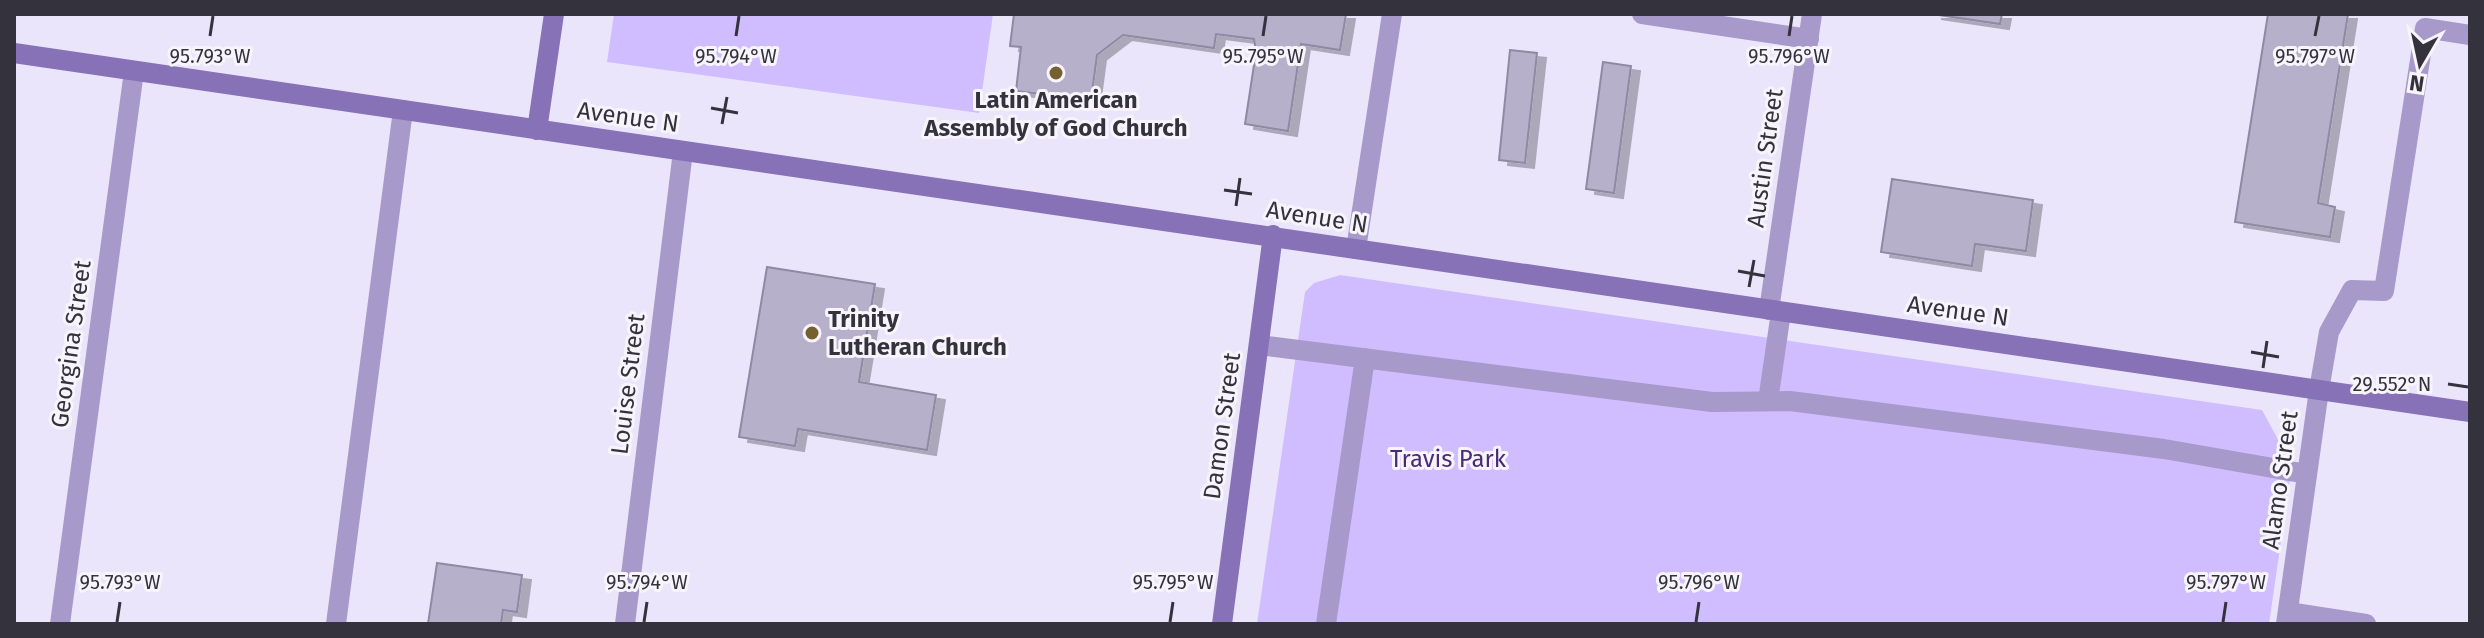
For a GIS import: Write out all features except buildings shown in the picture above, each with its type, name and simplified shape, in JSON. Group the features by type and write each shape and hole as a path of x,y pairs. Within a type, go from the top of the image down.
{"street":[{"path":"537,130 554,14"},
{"path":"1356,249 1392,14"},
{"path":"1642,14 1809,39"},
{"name":"Austin Street","path":"1768,401 1775,311 1812,14"},
{"name":"Alamo Street","path":"2287,618 2329,332 2352,290 2384,291 2425,28 2470,35"},
{"name":"Avenue N","path":"14,53 2470,412"},
{"name":"Georgina Street","path":"60,624 134,71"},
{"path":"336,624 403,110"},
{"name":"Louise Street","path":"625,624 683,151"},
{"name":"Damon Street","path":"1222,624 1273,235"},
{"path":"1259,345 1712,402 1768,401 2164,449 2307,474"},
{"path":"1326,624 1365,358"},
{"path":"2287,618 2366,624"}],"green space":[{"path":"614,14 993,14 979,113 607,62"},
{"name":"Travis Park","path":"1340,275 2262,410 2292,465 2269,624 1257,624 1305,292 1314,283"}],"place":[{"name":"Latin American Assembly of God Church","path":"1056,73"},
{"name":"Trinity Lutheran Church","path":"812,333"}]}
